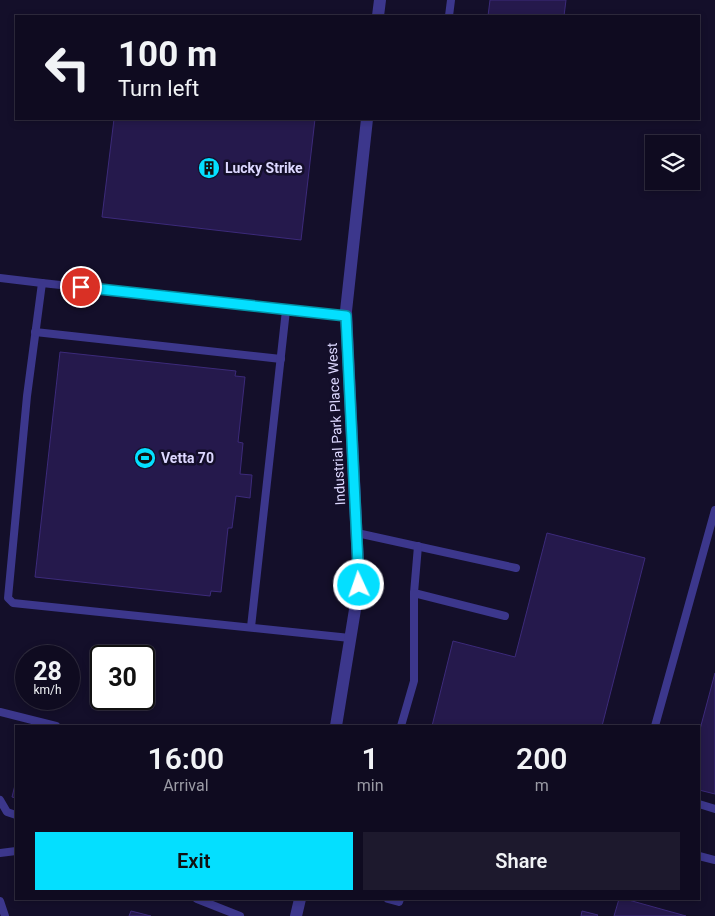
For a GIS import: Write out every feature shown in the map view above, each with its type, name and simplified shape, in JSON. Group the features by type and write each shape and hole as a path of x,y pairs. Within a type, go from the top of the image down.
{"street":[{"path":"378,15 380,0"},
{"name":"Industrial Park Place West","path":"336,725 359,585 346,316 367,120"},
{"path":"296,916 300,900"}],"lane":[{"path":"449,15 451,0"},
{"path":"0,278 346,316"},
{"path":"42,283 4,598 13,603 350,638"},
{"path":"251,627 286,310"},
{"path":"35,332 281,359"},
{"path":"655,725 715,510"},
{"path":"356,533 516,568"},
{"path":"401,725 414,681 414,593 418,546"},
{"path":"414,593 505,616"},
{"path":"0,712 52,725"},
{"path":"0,800 6,812 15,815"},
{"path":"700,804 715,809"},
{"path":"0,853 15,851"},
{"path":"700,856 715,860"},
{"path":"0,900 6,916"},
{"path":"200,900 240,916"}],"building":[{"path":"490,0 566,0 564,15 488,15"},
{"name":"Lucky Strike","path":"114,120 315,120 301,240 102,217"},
{"name":"Vetta 70","path":"60,352 236,371 235,376 245,377 238,442 243,443 240,474 252,475 250,498 236,496 232,528 228,528 221,592 211,591 210,596 35,577"},
{"path":"547,533 645,558 602,725 432,725 453,641 515,657"},
{"path":"715,673 715,794 700,790 700,729"},
{"path":"15,785 15,798 12,797"},
{"path":"619,900 629,900 686,916 614,916"},
{"path":"131,911 151,916 129,916"},
{"path":"582,911 598,915 581,916"}],"place":[{"name":"Lucky Strike","path":"209,168"},
{"name":"Vetta 70","path":"145,458"}],"route":[{"path":"81,287 257,308 346,316 359,585"}]}
